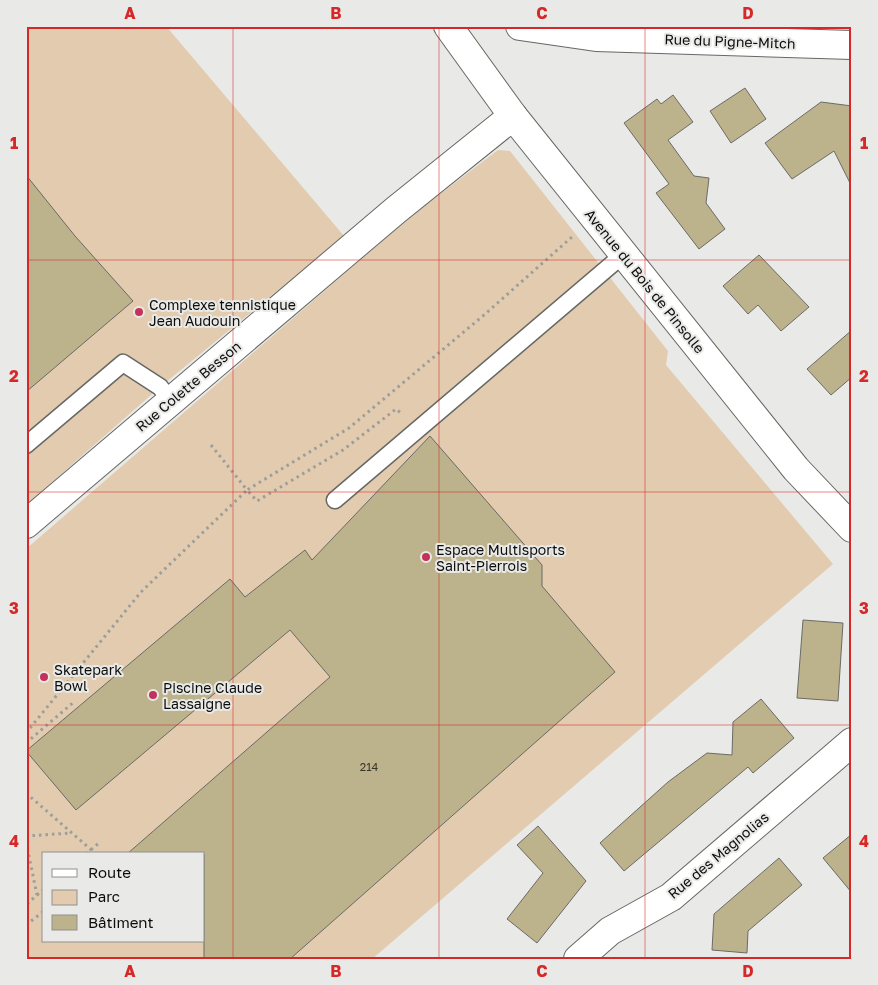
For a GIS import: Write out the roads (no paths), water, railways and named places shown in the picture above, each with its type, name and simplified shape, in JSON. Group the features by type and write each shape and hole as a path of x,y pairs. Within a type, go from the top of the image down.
{"street":[{"name":"Avenue du Bois de Pinsolle","path":"448,26 513,116 796,469 852,528"},
{"name":"Rue du Pigne-Mitch","path":"520,26 596,37 852,44"},
{"name":"Rue Colette Besson","path":"26,524 396,210 513,116"},
{"name":"Rue des Magnolias","path":"578,959 610,931 671,897 852,742"}],"lane":[{"path":"335,500 624,254"},
{"path":"26,445 123,363 160,387 170,401"}],"place":[{"name":"Complexe tennistique Jean Audouin","path":"139,312"},
{"name":"Espace Multisports Saint-Pierrois","path":"426,557"},
{"name":"Skatepark Bowl","path":"44,677"},
{"name":"Piscine Claude Lassaigne","path":"153,695"}]}
